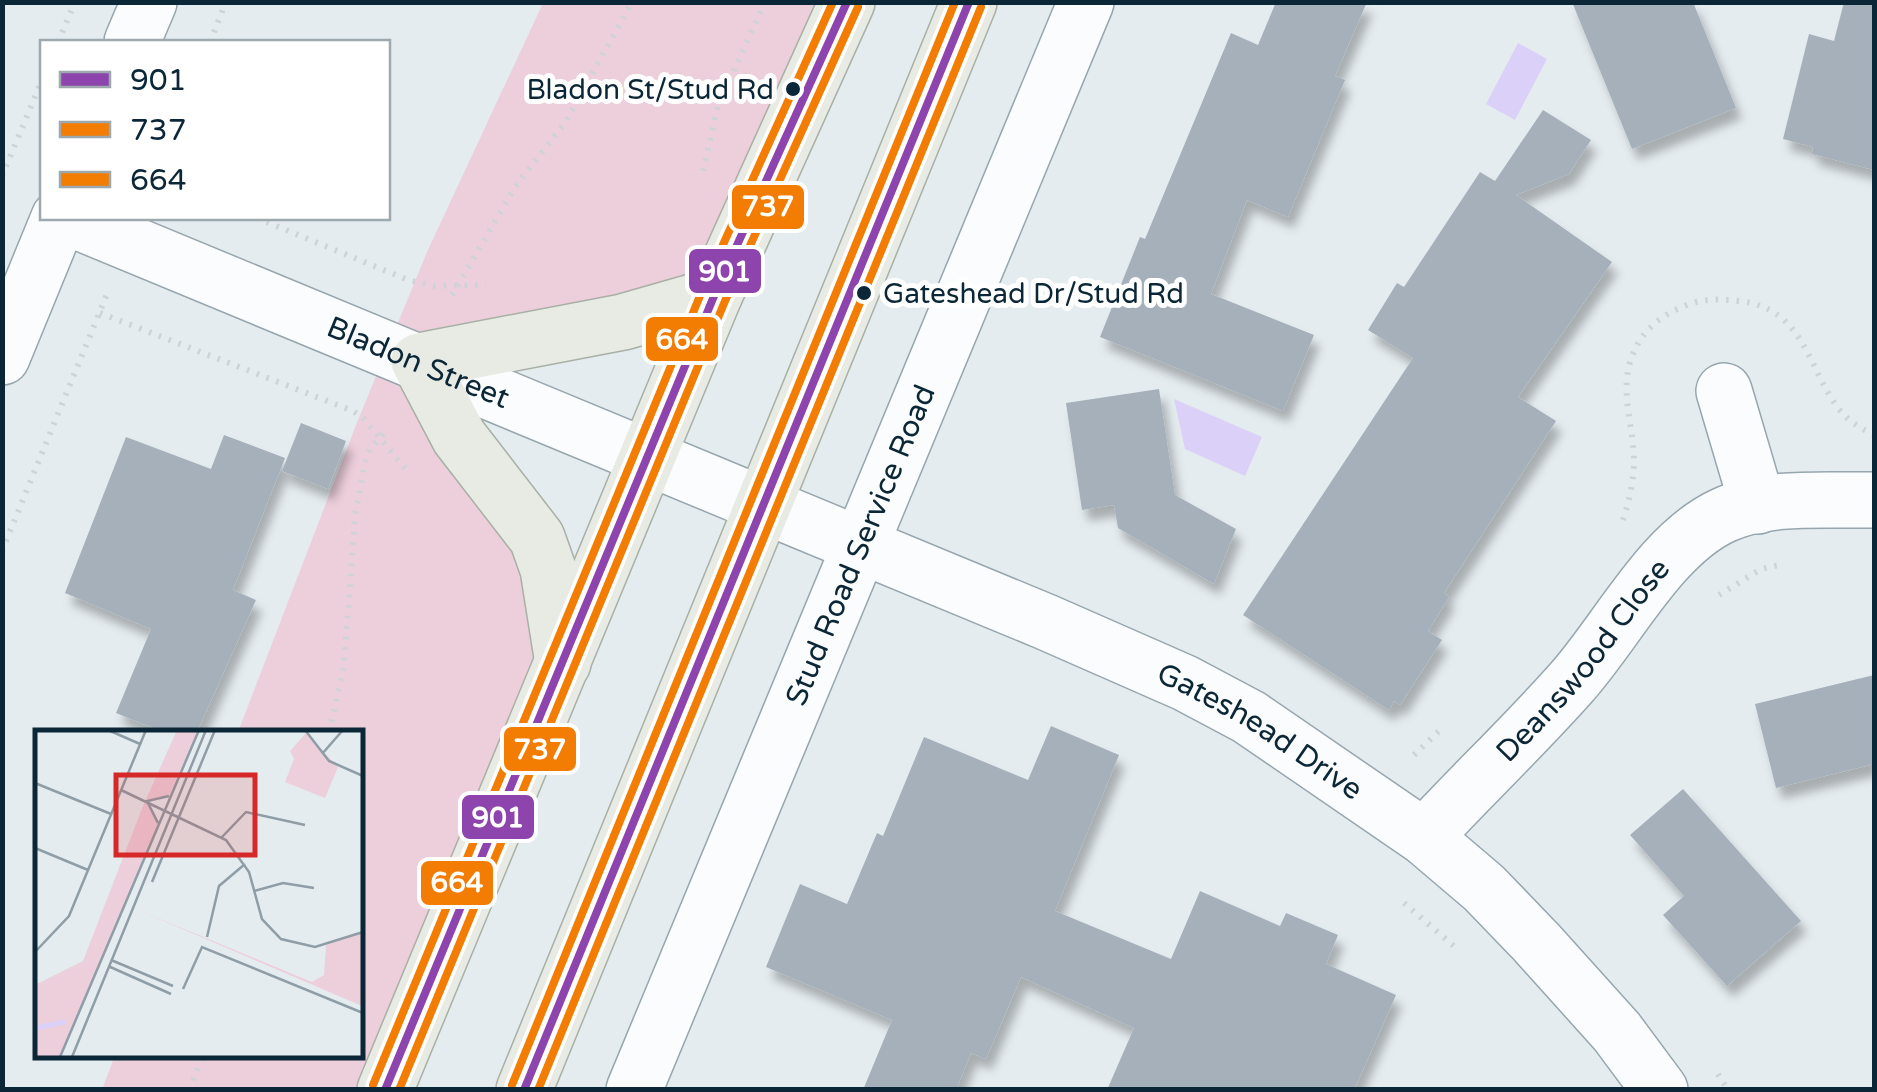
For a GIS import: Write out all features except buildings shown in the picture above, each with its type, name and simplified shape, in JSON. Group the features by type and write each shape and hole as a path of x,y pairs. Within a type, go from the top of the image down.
{"main road":[{"path":"385,1090 714,296 848,2"},
{"path":"524,1090 969,2"},
{"path":"563,664 548,569 537,538 460,437 419,361 623,322 714,296"}],"street":[{"path":"133,40 148,2"},
{"name":"Stud Road Service Road","path":"634,1090 1086,2"},
{"path":"2,356 58,220"},
{"name":"Bladon Street","path":"74,220 765,506"},
{"path":"1724,390 1758,506"},
{"name":"Deanswood Close","path":"1424,837 1568,687 1688,539 1724,515 1758,506 1874,500"},
{"name":"Gateshead Drive","path":"765,506 1186,683 1249,718 1424,837 1484,888 1616,1032 1660,1090"}],"path":[{"path":"59,40 74,2"},
{"path":"211,40 226,2"},
{"path":"701,186 718,105 762,9"},
{"path":"2,176 40,85"},
{"path":"262,220 408,280 434,286 492,285"},
{"path":"2,551 107,294"},
{"path":"1616,534 1632,493 1633,444 1625,390 1630,363 1640,338 1659,318 1691,303 1718,298 1748,302 1776,314 1811,354 1838,408 1856,426 1874,435"},
{"path":"100,313 358,414 419,481"},
{"path":"1713,600 1760,569 1800,560"},
{"path":"1414,755 1442,728"},
{"path":"1401,900 1460,952"},
{"path":"189,1090 203,1057"}],"shaded area":[{"path":"543,3 847,3 714,296 419,361 482,464 563,663 385,1089 102,1090 114,1057 362,1057 362,730 239,730 427,252"},
{"path":"1518,43 1547,59 1515,120 1486,104"},
{"path":"1174,399 1262,437 1245,476 1185,449"}],"transit line":[{"name":"664","path":"373,1085 702,291 833,2"},
{"name":"901","path":"385,1090 714,296 847,2"},
{"name":"664","path":"512,1085 955,2"},
{"name":"901","path":"524,1090 969,2"},
{"name":"737","path":"399,1090 725,301 858,7"},
{"name":"737","path":"538,1090 981,7"}],"place":[{"name":"Bladon St/Stud Rd","path":"793,89"},
{"name":"Gateshead Dr/Stud Rd","path":"864,293"}]}
